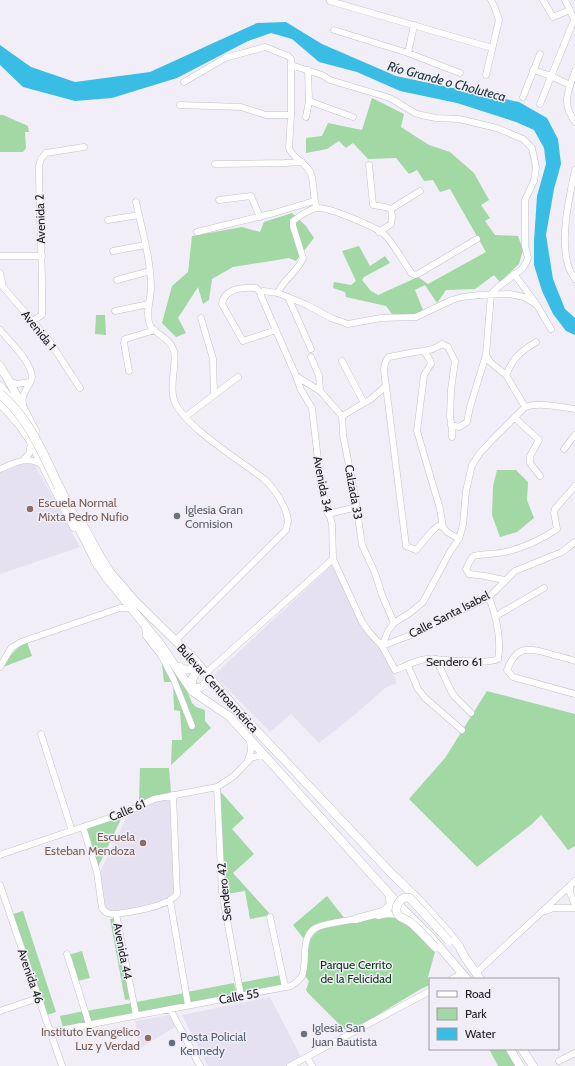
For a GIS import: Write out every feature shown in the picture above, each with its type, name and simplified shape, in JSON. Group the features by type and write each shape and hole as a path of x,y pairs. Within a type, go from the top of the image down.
{"highway":[{"path":"0,394 10,403 24,420 98,565"}],"main road":[{"name":"Bulevar Centroamérica","path":"0,366 88,534 107,567 135,601 193,658 240,713 447,930 460,946 464,956 478,976"},
{"path":"0,386 11,400 31,442"},
{"name":"Bulevar Centroamérica","path":"0,403 31,442 88,551 103,574 165,650 192,691 230,716 465,976"},
{"path":"128,604 136,610 150,626 194,686 223,708 230,716"},
{"path":"180,667 184,670 189,670 193,667 193,658"},
{"path":"196,673 206,673 206,683 204,686 194,686 192,679 196,673"},
{"path":"207,696 210,687 217,686"},
{"path":"356,920 382,912 389,907 391,900 381,884"},
{"path":"454,964 397,911 399,901 406,897 410,898 464,956"},
{"path":"511,1050 520,1066"},
{"path":"523,1050 533,1066"}],"street":[{"path":"486,75 499,20 491,0"},
{"path":"543,0 553,17 570,10"},
{"path":"540,104 575,20 565,0"},
{"path":"330,1 492,48"},
{"path":"408,53 414,25"},
{"path":"334,30 408,53 460,73"},
{"path":"184,82 225,58 265,47 288,56 291,59 291,115 289,148 290,152 302,162 311,174 314,201 317,208"},
{"path":"523,97 540,54"},
{"path":"291,65 308,70 330,80 390,98 415,113 436,118 459,119 497,128 524,139 534,152 536,167 534,181 525,200 525,246 528,258 522,269 491,294 486,355 470,407 467,422 459,427 451,425"},
{"path":"306,117 309,101 308,70"},
{"path":"533,70 551,76 570,85"},
{"path":"575,71 566,95 566,104 570,116 575,122"},
{"path":"309,101 353,117"},
{"path":"180,106 241,106 266,115 291,115"},
{"name":"Avenida 2","path":"32,321 42,315 42,256 38,191 39,166 41,159 46,153 84,147"},
{"path":"215,164 302,162"},
{"path":"369,165 372,205 385,206 390,209 392,217 391,224 379,232"},
{"path":"575,170 566,218 565,246 568,267 575,279"},
{"path":"390,209 420,191"},
{"path":"219,200 251,196 260,217"},
{"path":"196,232 260,217 314,201"},
{"path":"136,202 150,271 150,325 169,341 174,352 174,400 195,427 264,479 274,489 281,501 288,522 286,530 175,641"},
{"path":"278,293 284,282 301,265 303,258 293,226 293,221 297,217 317,208 331,210 357,220 383,234 411,273 415,275 477,240"},
{"path":"108,220 139,215"},
{"path":"113,251 145,244"},
{"path":"0,256 42,256"},
{"path":"118,280 150,271"},
{"name":"Avenida 1","path":"0,273 3,287 48,339 80,388"},
{"path":"514,274 537,305 551,329"},
{"path":"276,330 243,340 222,304 223,299 228,293 242,287 256,288 261,293 263,291 278,293 307,305 331,318 348,324 381,318 416,317 452,300 470,296 510,294 524,297 537,305"},
{"name":"Avenida 34","path":"261,293 301,390 312,408 321,486 332,524 333,559 362,622 382,646 395,670"},
{"path":"288,297 311,349"},
{"path":"115,311 149,304"},
{"path":"201,318 213,359 214,396"},
{"path":"0,330 27,361 32,374 22,399 23,408"},
{"path":"129,371 124,343 125,339 155,330"},
{"path":"506,375 515,357 536,342"},
{"path":"443,527 438,526 433,530 416,550 406,546 386,386 384,367 386,359 389,357 433,349 442,344 448,347 455,361 451,390 450,417 452,437"},
{"path":"424,351 430,360 430,364 424,376 417,431 440,510 443,527 447,532 459,539"},
{"path":"486,355 490,362 506,375 525,407"},
{"path":"311,357 318,376 320,391"},
{"path":"342,361 364,403"},
{"path":"296,376 320,391 342,416 364,403 386,386"},
{"path":"186,417 238,377"},
{"path":"9,381 17,384 30,382"},
{"path":"382,646 388,631 394,623 423,602 451,550 459,539 463,525 468,479 472,465 480,453 525,407 547,405 575,409"},
{"name":"Calzada 33","path":"342,416 343,436 357,507 362,545 375,573 394,623"},
{"path":"515,418 539,440 530,456 530,463 540,476"},
{"path":"564,449 575,435"},
{"path":"22,461 29,454 31,442"},
{"path":"0,469 22,461 34,460 42,465"},
{"path":"504,580 469,574 466,569 474,556 507,552 540,539 557,529 554,512 555,509 575,486"},
{"path":"328,514 357,507"},
{"name":"Calle Santa Isabel","path":"382,646 411,635 489,597 514,571 562,552 575,542"},
{"path":"206,673 333,559"},
{"path":"496,616 544,588"},
{"name":"Sendero 61","path":"395,670 425,659 495,661 498,659 500,650 496,616 489,597"},
{"path":"0,667 11,648 21,642 128,604"},
{"path":"120,608 128,604"},
{"path":"145,624 146,636 161,655 174,680 192,726"},
{"path":"575,661 533,649 525,649 515,657 508,670 513,677 575,694"},
{"path":"436,659 455,697 471,713"},
{"path":"408,666 418,689 425,698 462,730"},
{"path":"41,734 72,831"},
{"path":"247,762 251,750 250,739"},
{"name":"Calle 61","path":"0,855 127,812 154,799 217,787 228,780 247,762 256,756 262,755 266,757"},
{"name":"Sendero 42","path":"217,787 222,892 241,996"},
{"path":"116,914 141,910 170,900 177,894 173,795"},
{"name":"Avenida 44","path":"83,827 97,872 102,908 109,914 116,914 136,1015"},
{"path":"478,976 575,881"},
{"name":"Avenida 46","path":"0,886 62,1066"},
{"path":"542,912 553,908 575,906 570,893 570,887"},
{"path":"170,900 188,1005"},
{"name":"Calle 55","path":"50,1032 285,987 296,982 302,976 308,938 311,932 318,927 374,917 397,911"},
{"path":"270,917 285,987"},
{"path":"67,954 89,1024"},
{"path":"290,1066 429,992"},
{"path":"0,1011 38,998"},
{"path":"170,1009 200,1066"},
{"path":"559,1062 575,1053"},
{"path":"307,1057 312,1066"}],"shaded area":[{"name":"Escuela Normal Mixta Pedro Nufio","path":"25,463 35,465 80,547 0,574 0,472"},
{"path":"333,564 360,620 374,643 385,656 397,683 385,688 357,713 319,743 291,714 270,732 214,675"},
{"name":"Escuela Esteban Mendoza","path":"170,799 173,895 145,908 110,911 105,907 100,872 128,814 149,803"},
{"path":"270,997 301,1057 284,1066 208,1066 182,1015"},
{"name":"Instituto Evangelico Luz y Verdad","path":"170,1015 175,1027 140,1048 135,1021"}],"green space":[{"path":"372,98 404,114 401,127 429,145 450,152 474,173 489,200 481,205 490,218 485,221 495,235 518,236 523,250 519,264 500,282 494,275 475,289 446,290 437,303 425,285 415,290 423,310 418,315 392,314 386,306 346,297 345,292 333,288 334,282 351,285 356,281 342,251 359,246 370,266 385,256 390,263 364,277 362,280 371,291 378,295 418,277 428,284 486,252 450,189 440,192 433,180 424,181 417,170 409,174 396,158 368,159 353,143 346,148 339,141 327,149 306,153 306,138 322,136 328,123 362,130"},
{"path":"0,115 28,126 29,132 25,132 26,148 23,152 0,152"},
{"path":"292,213 306,226 314,238 296,261 289,258 233,267 212,279 209,300 203,304 198,287 178,318 186,333 176,337 162,323 172,286 188,272 192,236 242,227 260,232 264,222"},
{"path":"96,315 105,315 106,335 95,334"},
{"path":"497,470 516,470 528,482 527,500 534,518 517,532 500,537 492,515 493,486"},
{"path":"27,642 32,656 3,667 16,650"},
{"path":"161,656 167,656 185,686 192,703 196,707 205,710 205,721 211,728 171,765 172,740 182,740 180,711 174,710 173,682 164,682"},
{"path":"487,691 575,714 575,846 568,850 541,815 532,824 477,867 409,799 445,758"},
{"path":"140,768 169,768 171,792 152,797 139,803"},
{"path":"219,790 244,818 232,829 254,854 233,873 269,913 266,916 250,919 245,891 220,895"},
{"path":"123,815 98,867 85,828"},
{"path":"327,896 345,919 320,922 307,931 304,939 293,925"},
{"path":"23,911 56,1012 47,1015 13,914"},
{"name":"Parque Cerrito de la Felicidad","path":"382,917 395,918 404,921 435,952 428,977 429,985 348,1033 306,990 309,981 305,976 309,944 315,933 321,929"},
{"path":"116,918 131,999 125,1000 110,919"},
{"path":"82,951 90,978 77,981 68,955"},
{"path":"281,975 283,986 240,994 238,983"},
{"path":"234,983 237,994 189,1003 187,992"},
{"path":"185,993 187,1003 139,1013 136,1002"},
{"path":"132,1003 134,1014 90,1023 86,1011"},
{"path":"84,1011 87,1023 63,1028 60,1016"},
{"path":"490,1050 507,1050 516,1066 498,1066"}],"water":[{"path":"286,22 322,44 396,76 519,102 547,118 558,139 561,164 554,189 546,235 553,279 565,309 575,318 575,335 566,331 553,314 542,291 534,265 537,196 546,164 544,148 534,130 516,122 457,103 400,91 357,72 319,62 292,39 271,33 248,41 177,78 112,98 75,101 23,87 0,65 0,45 31,67 75,82 150,72 257,23"}],"place":[{"name":"Escuela Normal Mixta Pedro Nufio","path":"30,509"},
{"name":"Iglesia Gran Comision","path":"177,516"},
{"name":"Escuela Esteban Mendoza","path":"143,843"},
{"name":"Iglesia San Juan Bautista","path":"304,1034"},
{"name":"Instituto Evangelico Luz y Verdad","path":"148,1038"},
{"name":"Posta Policial Kennedy","path":"172,1043"}],"water label":[{"name":"Río Grande o Choluteca","path":"447,81"}]}
